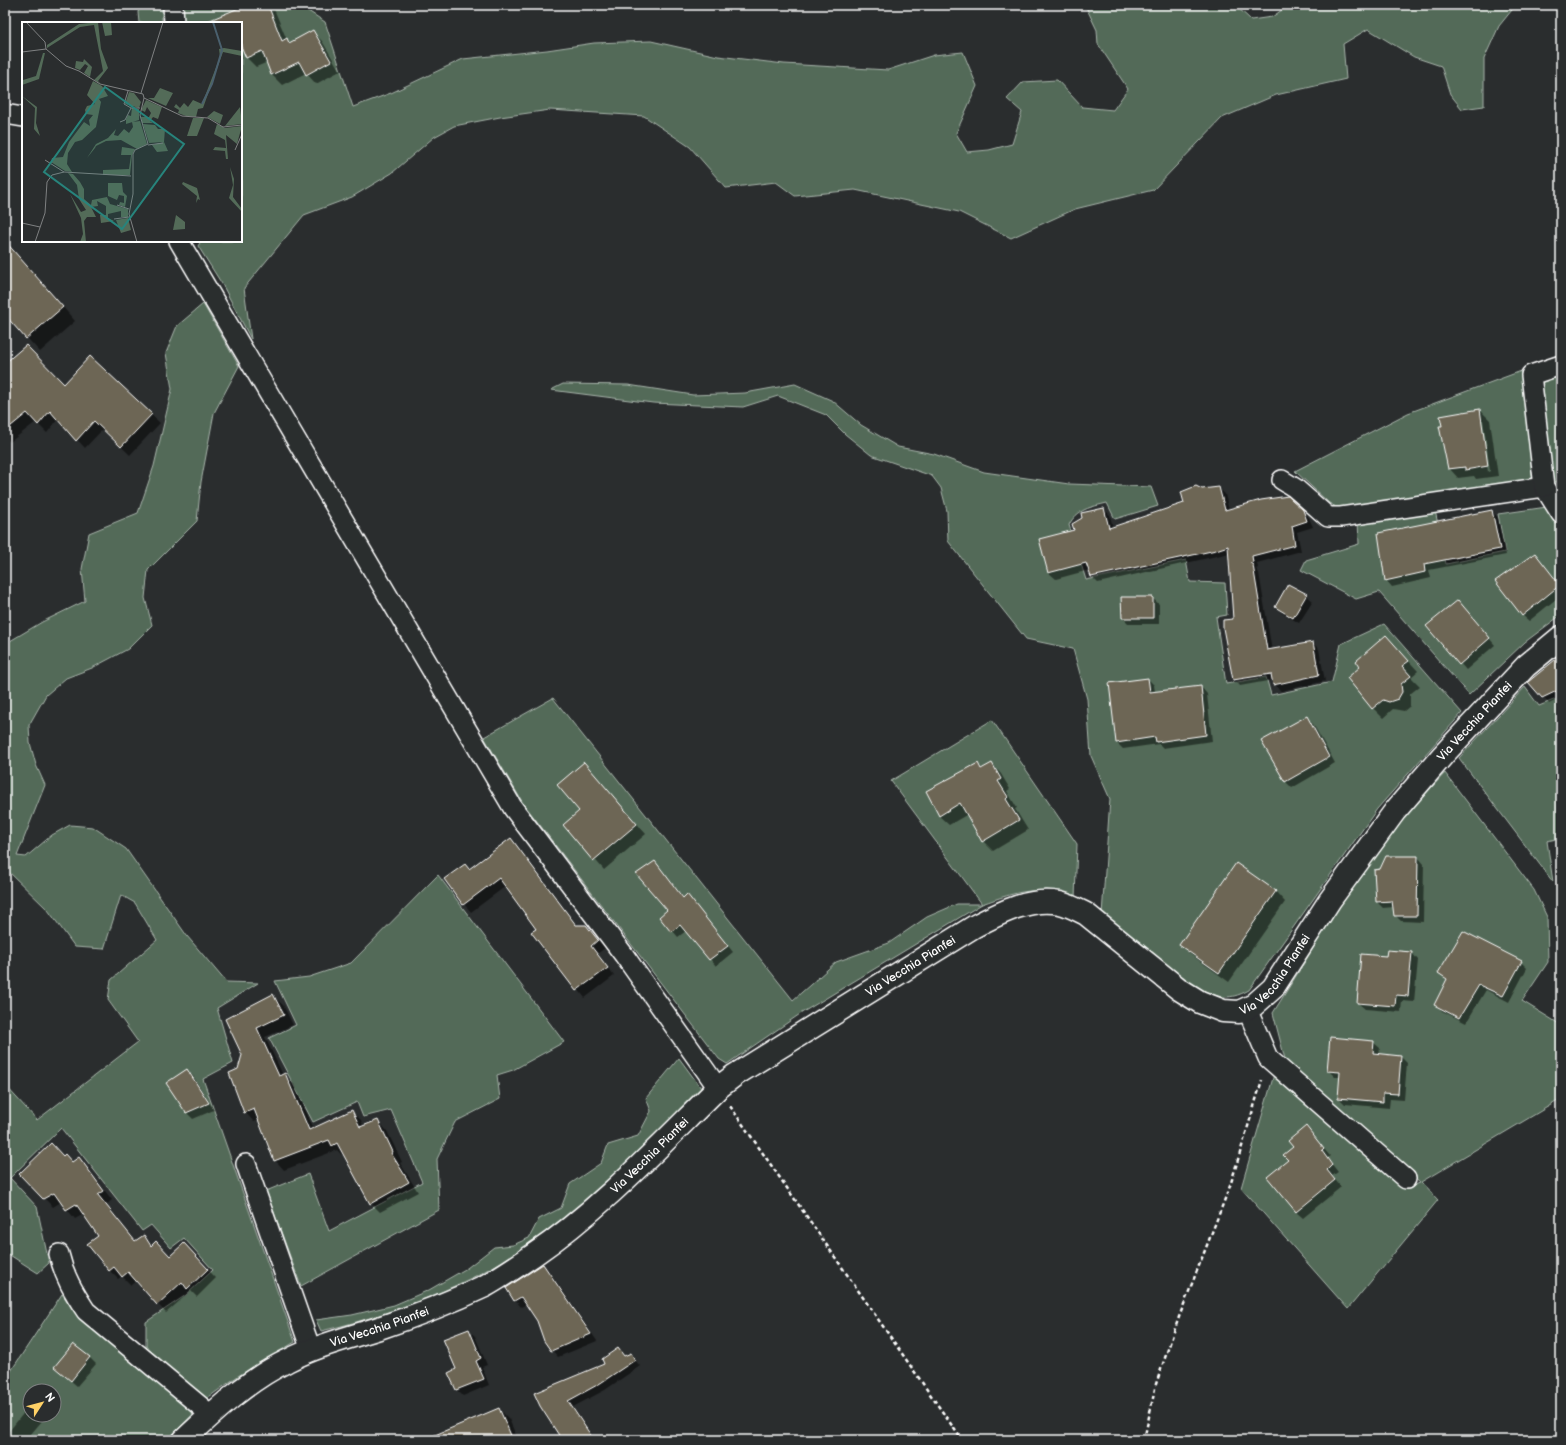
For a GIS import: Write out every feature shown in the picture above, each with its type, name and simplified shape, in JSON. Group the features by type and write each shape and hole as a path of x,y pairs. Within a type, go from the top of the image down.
{"street":[{"path":"173,5 174,22"},
{"path":"5,114 22,117"},
{"path":"181,242 513,808 624,955 718,1088"},
{"path":"1561,365 1531,375 1544,487 1561,514"},
{"path":"1282,480 1295,488 1328,517 1544,487"},
{"name":"Via Vecchia Pianfei","path":"184,1440 244,1387 287,1360 311,1350 410,1317 459,1297 486,1285 519,1264 556,1239 615,1189 718,1088 755,1061 975,926 999,913 1032,903 1060,903 1086,914 1200,1002 1223,1011 1239,1012 1247,1009 1264,998 1273,988 1334,894 1377,833 1417,784 1526,666 1561,637"},
{"path":"1247,1009 1268,1058 1406,1179"},
{"path":"246,1164 311,1350"},
{"path":"59,1254 63,1271 73,1291 86,1311 211,1415"}],"path":[{"path":"1144,1440 1156,1384 1179,1317 1230,1186 1268,1058"},
{"path":"718,1088 962,1440"}],"green space":[{"path":"141,5 162,5 162,22 139,22 138,12"},
{"path":"183,5 299,5 325,22 353,107 391,93 463,59 547,50 594,43 651,41 718,56 784,64 888,70 934,55 963,52 977,86 956,133 967,152 989,150 1012,144 1022,112 1007,99 1023,82 1057,80 1082,107 1113,110 1128,89 1098,44 1097,30 1085,5 1235,5 1251,20 1272,17 1289,5 1516,5 1499,26 1484,59 1484,106 1462,109 1450,94 1441,66 1414,57 1368,29 1343,44 1346,79 1276,95 1222,118 1153,190 1075,209 1011,238 959,212 855,190 795,196 776,182 726,188 690,147 644,116 550,110 500,117 454,126 434,137 392,173 352,197 304,215 244,288 251,339 222,284 198,246 200,242 242,242 242,22 182,22"},
{"path":"203,304 239,366 214,413 201,482 197,521 148,570 145,598 152,625 128,649 92,668 66,678 46,695 29,725 30,743 36,765 45,785 17,856 26,857 52,835 70,825 93,827 126,849 187,936 226,982 258,983 217,1008 233,1063 203,1079 295,1342 238,1376 206,1399 146,1347 146,1322 186,1295 213,1270 184,1238 171,1248 151,1225 142,1231 61,1128 10,1178 37,1207 49,1263 38,1273 5,1252 5,1085 37,1120 138,1042 108,1000 111,980 157,940 135,903 121,895 104,949 75,947 48,910 5,868 5,644 42,622 85,601 82,569 89,533 138,513 154,466 172,389 166,353 177,326"},
{"path":"1524,370 1537,480 1338,508 1329,503 1295,471 1408,413"},
{"path":"1561,372 1561,499 1551,483 1537,380"},
{"path":"563,384 628,385 693,395 745,393 795,384 833,401 861,425 898,447 934,454 984,472 1069,484 1151,487 1158,506 1115,519 1107,503 1080,512 1072,520 1069,525 1086,580 1186,560 1190,582 1225,583 1227,615 1216,617 1226,684 1266,677 1271,695 1332,682 1341,644 1384,624 1462,713 1377,809 1249,990 1241,994 1228,997 1221,997 1209,993 1195,986 1102,915 1110,799 1091,756 1087,699 1073,649 1026,639 948,541 947,511 941,488 932,476 871,455 845,434 826,415 778,396 743,407 653,403 551,390"},
{"path":"1547,507 1561,529 1561,615 1525,642 1469,695 1379,592 1356,599 1301,570 1306,560 1359,544 1358,521 1435,510 1446,564 1505,552 1498,514"},
{"path":"1525,687 1539,706 1556,699 1561,705 1561,838 1547,841 1553,882 1459,758"},
{"path":"553,698 793,1000 836,962 889,943 927,917 957,904 982,904 803,1012 727,1064 719,1059 523,803 484,737"},
{"path":"992,720 1077,844 1075,898 1049,892 1028,891 982,904 891,781"},
{"path":"1445,773 1534,890 1547,917 1548,962 1522,1001 1561,1025 1561,1099 1421,1182 1438,1200 1348,1309 1241,1188 1275,1071 1407,1188 1420,1183 1286,1063 1273,1013 1335,913 1402,819"},
{"path":"438,875 564,1042 513,1070 497,1075 500,1099 455,1122 437,1159 439,1210 301,1286 266,1191 308,1174 329,1231 422,1182 391,1110 363,1117 357,1102 313,1122 269,1038 296,1025 275,981 309,977 351,963"},
{"path":"679,1058 701,1088 644,1149 600,1193 584,1206 524,1249 460,1284 392,1311 321,1331 316,1320 352,1315 394,1305 429,1290 467,1268 494,1247 513,1245 529,1238 539,1219 561,1208 570,1184 601,1163 608,1145 638,1136 651,1111 646,1098"},
{"path":"62,1294 74,1310 196,1411 167,1440 5,1440 5,1380"}],"building":[{"path":"246,5 268,5 282,41 287,38 289,43 313,30 331,61 306,75 299,62 271,75 262,51 246,58 242,48 242,22 205,22"},
{"path":"5,241 63,307 26,339 5,315"},
{"path":"26,345 64,384 90,356 152,414 121,447 94,421 76,441 50,411 38,425 27,413 5,431 5,363"},
{"path":"1480,409 1488,466 1465,470 1465,467 1448,469 1439,426 1442,426 1440,416"},
{"path":"1196,486 1202,489 1219,487 1225,510 1261,500 1288,496 1303,510 1307,521 1292,526 1295,545 1252,556 1253,562 1250,563 1253,565 1267,650 1313,642 1319,675 1273,685 1271,674 1233,680 1223,628 1223,620 1233,619 1228,546 1216,550 1091,577 1086,563 1048,573 1039,539 1074,530 1072,524 1082,518 1081,513 1104,508 1109,528 1184,503 1181,492"},
{"path":"1492,510 1500,549 1424,564 1425,572 1385,581 1378,533"},
{"path":"1535,553 1560,585 1522,616 1495,581"},
{"path":"1288,584 1307,594 1293,618 1275,607"},
{"path":"1121,597 1153,597 1153,618 1122,618"},
{"path":"1458,600 1490,638 1459,665 1426,626"},
{"path":"1386,635 1409,661 1402,666 1411,676 1401,684 1402,692 1398,699 1389,702 1383,700 1372,709 1347,678 1360,667 1356,661"},
{"path":"1561,655 1561,689 1542,698 1528,682"},
{"path":"1148,678 1150,692 1201,686 1206,735 1156,742 1155,737 1116,743 1109,683"},
{"path":"1307,716 1329,757 1285,782 1261,741"},
{"path":"584,762 637,824 593,861 563,825 579,811 557,785"},
{"path":"978,763 981,769 992,763 1001,779 998,781 1008,797 1006,799 1019,820 982,842 960,803 939,816 926,791"},
{"path":"511,838 576,925 586,925 598,940 591,946 608,968 576,991 531,932 536,929 499,878 463,905 444,879 465,864 469,869"},
{"path":"1386,856 1418,856 1417,916 1394,916 1392,901 1376,902 1374,870 1380,869"},
{"path":"655,861 683,898 687,894 728,946 709,960 680,925 671,932 659,917 667,910 636,874"},
{"path":"1236,863 1276,891 1219,973 1179,945"},
{"path":"1463,931 1522,961 1503,996 1479,985 1459,1018 1434,1005 1447,979 1438,973"},
{"path":"1387,950 1412,952 1408,996 1396,995 1395,1006 1357,1003 1361,954 1386,956"},
{"path":"273,994 284,1015 257,1028 279,1076 285,1073 309,1130 352,1110 360,1127 378,1120 393,1152 391,1153 409,1182 370,1204 337,1143 332,1146 329,1140 274,1161 254,1109 244,1113 229,1073 238,1069 242,1055 225,1019"},
{"path":"1330,1037 1374,1041 1373,1053 1401,1056 1398,1094 1383,1093 1383,1102 1338,1098 1340,1072 1327,1071"},
{"path":"187,1069 209,1103 186,1113 166,1083"},
{"path":"1306,1126 1324,1149 1322,1151 1332,1165 1327,1170 1335,1180 1296,1212 1267,1177 1288,1160 1283,1155 1293,1147 1288,1141"},
{"path":"51,1143 63,1156 65,1154 72,1162 79,1157 104,1191 98,1195 135,1241 144,1235 151,1246 156,1241 170,1256 184,1243 208,1269 187,1289 182,1282 157,1305 128,1272 122,1277 114,1267 109,1271 87,1244 98,1236 76,1204 66,1210 54,1193 43,1199 19,1174"},
{"path":"543,1264 591,1334 551,1351 544,1341 537,1321 521,1297 514,1301 506,1288"},
{"path":"469,1329 481,1358 476,1361 484,1379 456,1390 448,1373 456,1369 443,1339"},
{"path":"73,1344 90,1357 71,1381 54,1367"},
{"path":"618,1348 624,1356 631,1353 635,1360 599,1384 568,1401 594,1440 562,1440 540,1406 534,1393 604,1364 602,1359"},
{"path":"499,1408 513,1440 423,1440"}]}
